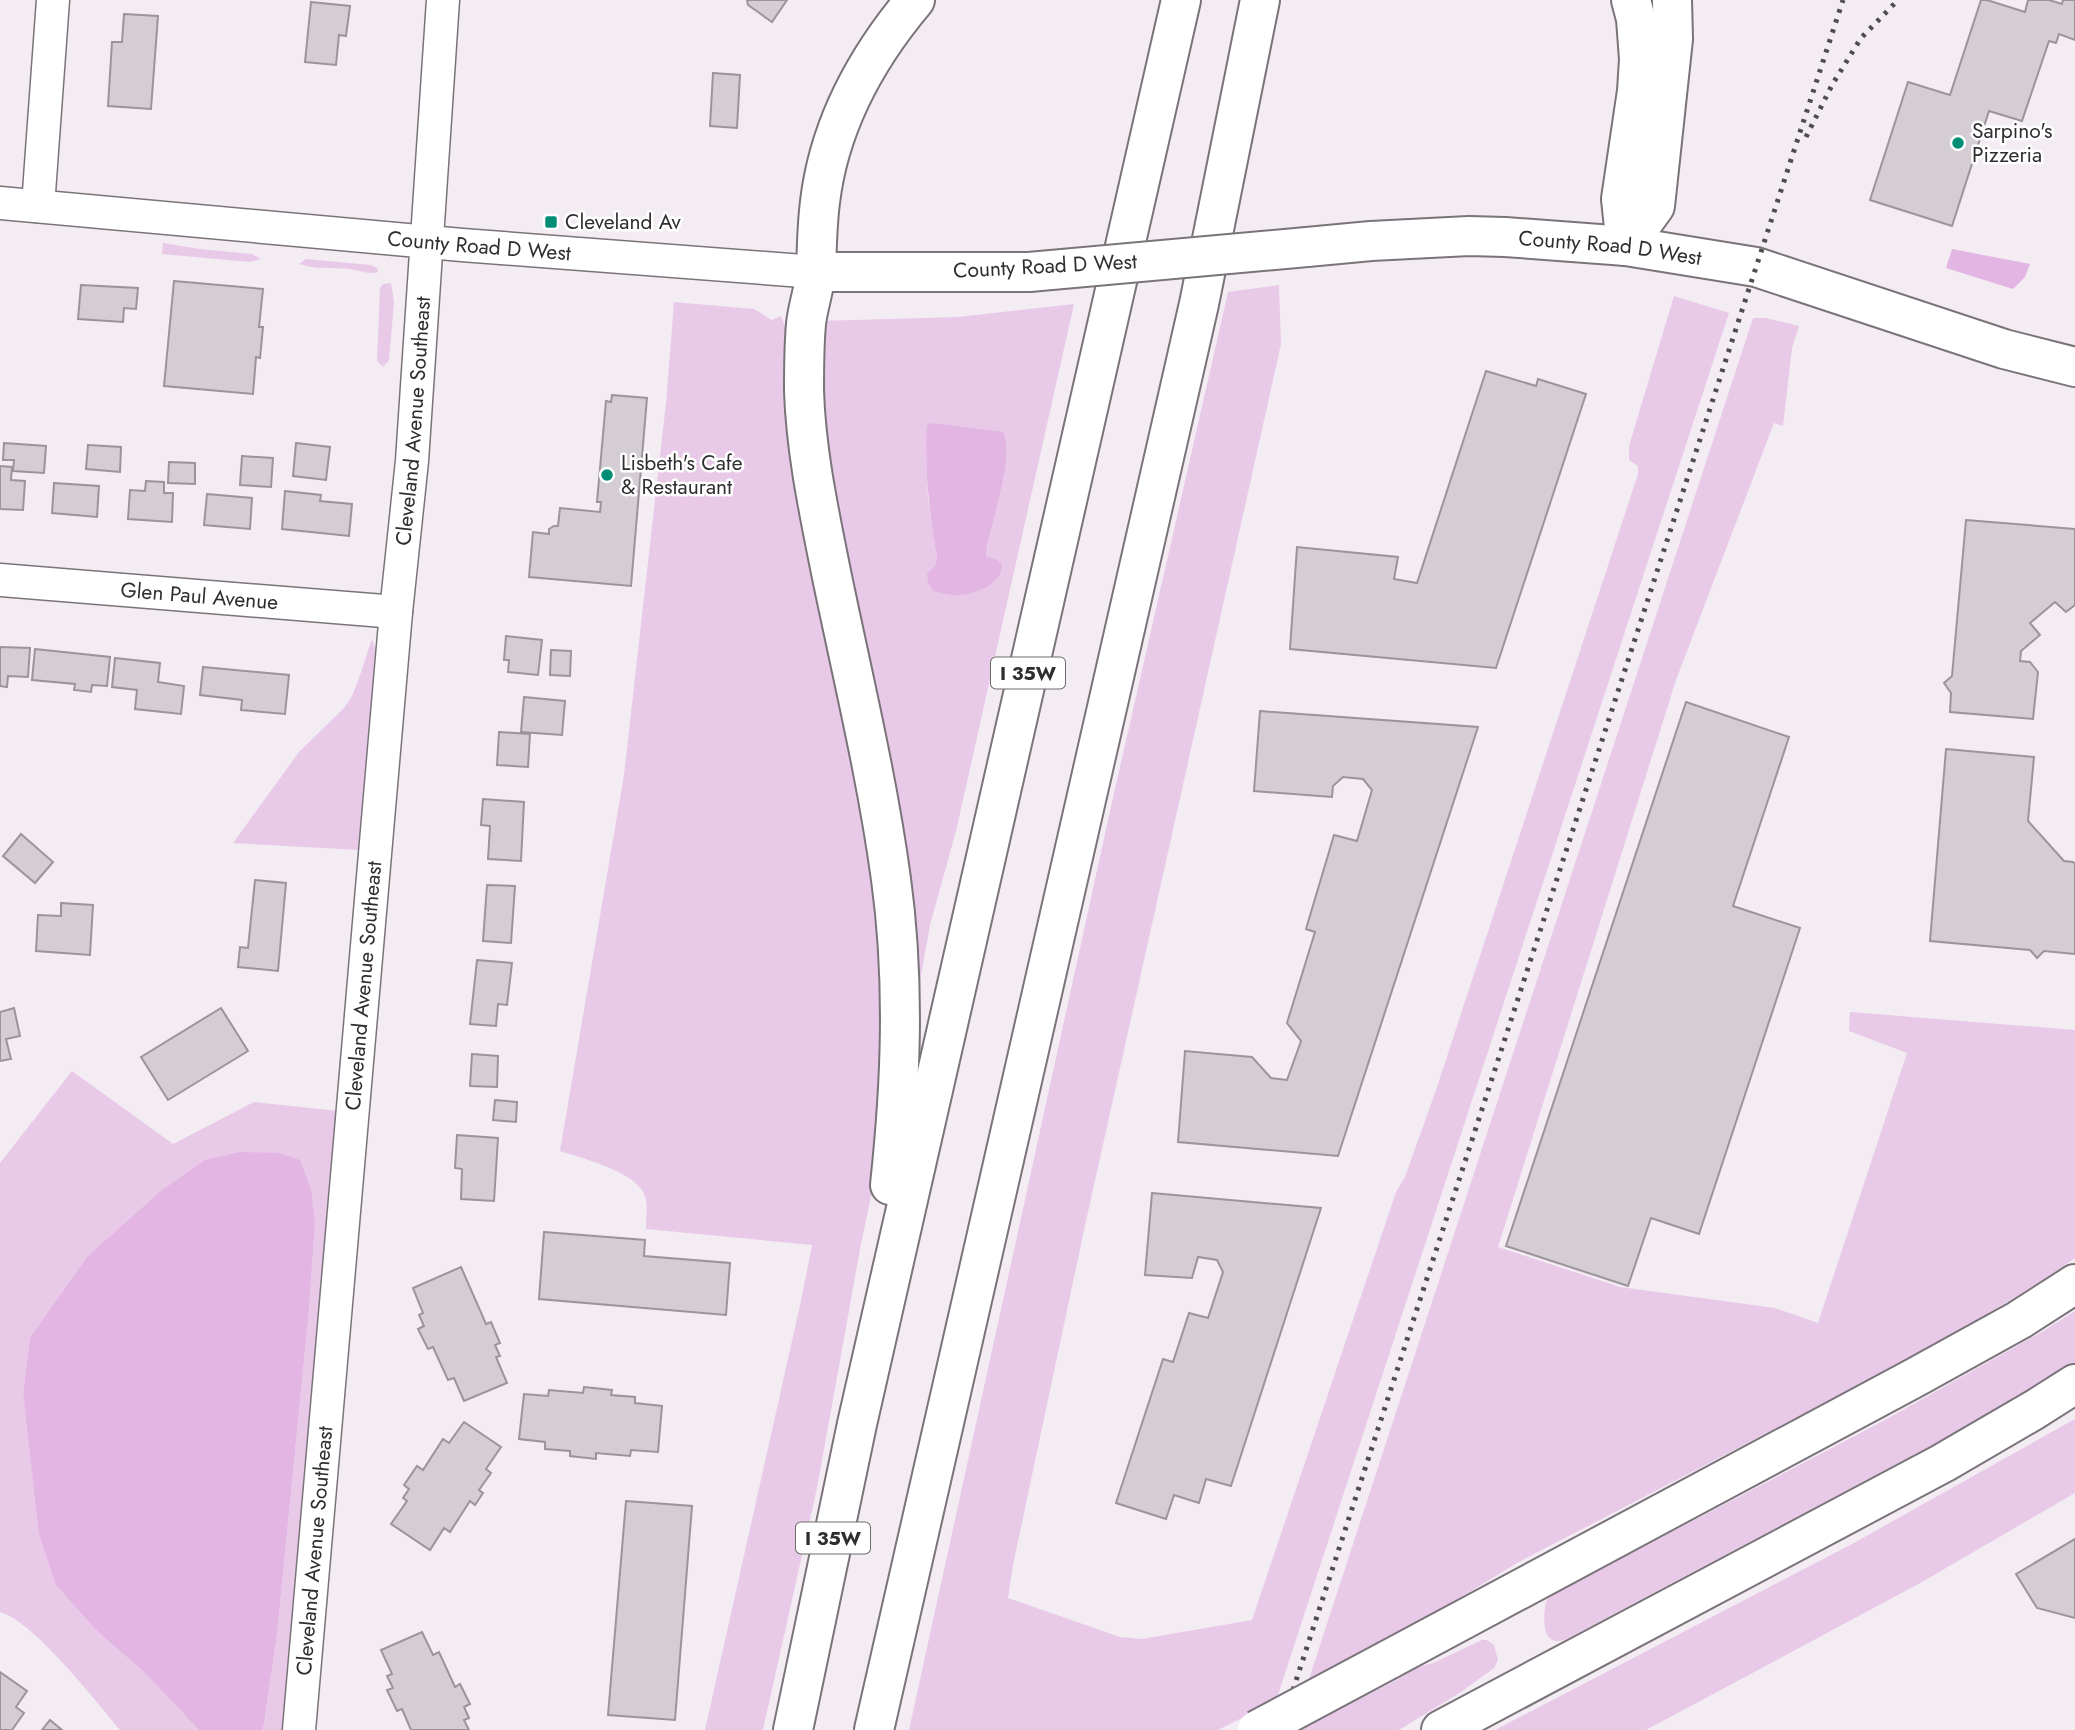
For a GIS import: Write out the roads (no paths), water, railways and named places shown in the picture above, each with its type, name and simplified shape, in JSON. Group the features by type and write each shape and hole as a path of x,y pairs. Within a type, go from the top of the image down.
{"main road":[{"path":"858,1424 872,1288 890,1192 898,1111 901,1034 899,956 891,879 878,803 814,486 804,391 806,322 816,272 820,199 830,155 845,109 867,65 892,27 915,0"},
{"name":"I 35W","path":"793,1730 858,1424 1181,0"},
{"path":"874,1730 1187,358 1260,0"},
{"path":"1252,43 1278,0"},
{"path":"1626,246 1621,200 1639,59 1636,19 1631,0"},
{"path":"1626,246 1655,206 1672,50 1672,0"},
{"name":"County Road D West","path":"816,272 1029,272 1371,241 1469,236 1626,246 1756,267 1992,345 2075,367"},
{"path":"1257,1730 1916,1377 2019,1320 2075,1284"},
{"path":"1441,1730 1943,1463 2075,1384"}],"street":[{"path":"38,206 53,0"},
{"name":"Cleveland Avenue Southeast","path":"299,1730 396,612 412,461 443,0"},
{"name":"County Road D West","path":"0,202 426,242 816,272"},
{"name":"Glen Paul Avenue","path":"0,580 396,612"}],"railway":[{"path":"1280,1730 1843,0"},
{"path":"1806,137 1832,85 1861,38 1898,0"}],"place":[{"name":"Sarpino's Pizzeria","path":"1958,143"},
{"name":"Cleveland Av","path":"551,222"},
{"name":"Lisbeth's Cafe & Restaurant","path":"607,475"}]}
